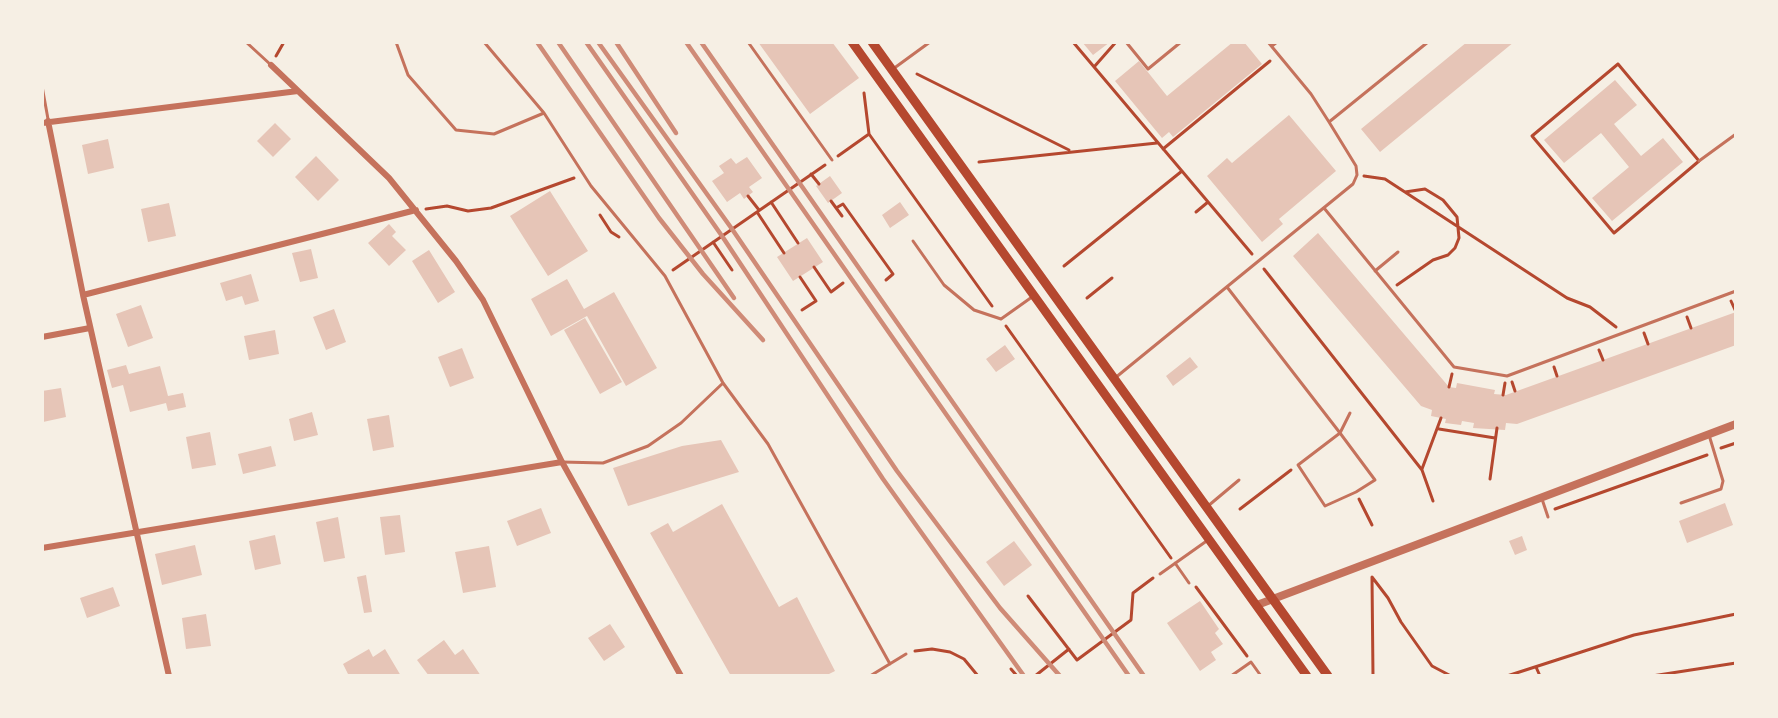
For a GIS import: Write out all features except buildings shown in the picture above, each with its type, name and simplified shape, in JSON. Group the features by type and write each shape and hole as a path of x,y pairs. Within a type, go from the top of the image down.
{"main road":[{"path":"852,42 1306,676"},
{"path":"872,42 1208,506 1328,676"}],"street":[{"path":"271,65 358,146 416,210 483,300 562,462 681,676"},
{"path":"169,676 45,122 298,91"},
{"path":"83,295 416,210"},
{"path":"42,337 90,328"},
{"path":"1257,605 1736,424"},
{"path":"42,548 562,462"}],"lane":[{"path":"246,42 271,65"},
{"path":"396,42 408,75 456,130 494,134 544,113"},
{"path":"484,42 544,113 591,186 665,276 723,383 768,444 890,664"},
{"path":"748,42 832,160"},
{"path":"892,70 930,42"},
{"path":"1126,42 1148,69 1180,42"},
{"path":"1115,378 1353,184 1358,175 1356,165 1311,94 1269,42"},
{"path":"1272,46 1277,42"},
{"path":"1329,122 1428,42"},
{"path":"42,86 45,122"},
{"path":"1700,161 1736,134"},
{"path":"1324,208 1454,367 1507,376 1736,291"},
{"path":"913,241 944,285 974,310 1001,318 1033,296"},
{"path":"1376,271 1398,252"},
{"path":"1227,287 1340,433 1375,480 1356,492 1325,506 1298,465 1340,433 1350,413"},
{"path":"562,462 603,463 648,446 681,423 723,383"},
{"path":"1681,503 1721,489 1723,481 1709,434"},
{"path":"1208,506 1239,480"},
{"path":"1542,497 1548,517"},
{"path":"1160,574 1210,539"},
{"path":"1175,563 1189,584"},
{"path":"870,676 906,654"},
{"path":"1231,676 1251,662 1261,676"}],"path":[{"path":"271,65 284,42"},
{"path":"1072,42 1259,262 1422,470 1433,501"},
{"path":"1094,67 1116,42"},
{"path":"1163,149 1278,54"},
{"path":"1618,64 1700,161 1614,233 1532,136 1618,64"},
{"path":"917,74 1070,151"},
{"path":"864,93 869,134 1175,563"},
{"path":"665,276 869,134"},
{"path":"979,162 1157,143"},
{"path":"1064,266 1182,171"},
{"path":"811,174 819,184"},
{"path":"1358,175 1385,179 1567,298 1590,307 1614,324 1619,334"},
{"path":"416,210 447,206 468,211 491,208 573,177 578,180"},
{"path":"1391,290 1425,265 1448,255 1455,248 1460,228 1450,207 1435,194 1425,189 1405,192"},
{"path":"748,196 784,253"},
{"path":"831,201 842,216"},
{"path":"771,202 798,243"},
{"path":"1196,212 1208,202"},
{"path":"836,208 843,204 893,274 886,280"},
{"path":"595,206 611,232"},
{"path":"713,242 732,270"},
{"path":"814,267 831,292 843,283"},
{"path":"800,277 816,301 802,310"},
{"path":"1087,298 1112,278"},
{"path":"1422,470 1442,418"},
{"path":"1490,479 1497,428"},
{"path":"1439,429 1496,438"},
{"path":"1727,446 1736,443"},
{"path":"1565,505 1705,456"},
{"path":"1240,509 1298,465"},
{"path":"1356,492 1372,525"},
{"path":"1028,596 1077,660 1131,620 1133,593 1160,574"},
{"path":"1373,676 1372,577 1432,666 1451,676"},
{"path":"1189,584 1198,588 1251,662"},
{"path":"1508,676 1634,635 1736,614"},
{"path":"906,654 932,649 950,652 963,659 978,676"},
{"path":"1035,676 1070,649"},
{"path":"1653,676 1736,663"},
{"path":"1536,667 1540,676"},
{"path":"1011,669 1017,676"}],"railway":[{"path":"537,42 659,218 703,274 763,340"},
{"path":"558,42 734,298"},
{"path":"586,42 722,236 883,479 1024,676"},
{"path":"598,42 732,229 897,471 1000,608 1060,676"},
{"path":"616,42 676,133"},
{"path":"686,42 1129,676"},
{"path":"701,42 1144,676"}]}
